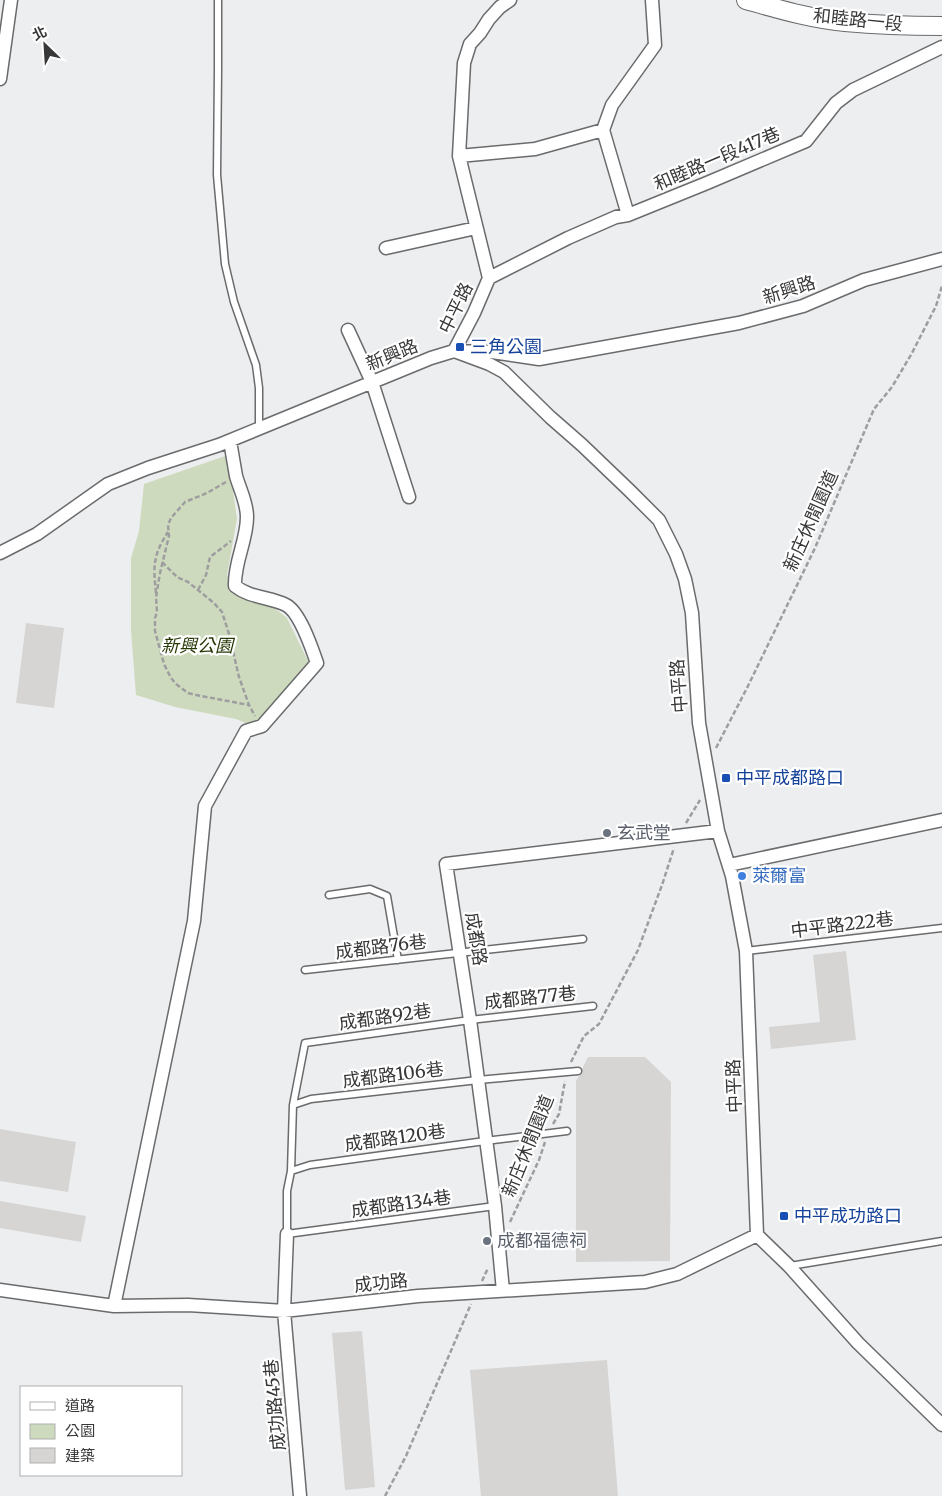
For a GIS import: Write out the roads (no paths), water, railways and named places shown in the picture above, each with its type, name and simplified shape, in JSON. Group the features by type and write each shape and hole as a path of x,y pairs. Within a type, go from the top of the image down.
{"street":[{"path":"0,79 11,0"},
{"name":"中平路","path":"510,0 500,7 470,44 464,63 459,156 490,278 454,351 489,364 504,372 630,491 659,520 686,579 692,613 699,723 718,831 732,876 746,951 757,1235"},
{"path":"628,215 603,130 612,104 656,45 652,0"},
{"name":"和睦路一段","path":"746,0 798,14 843,22 942,26"},
{"name":"和睦路一段417巷","path":"490,278 568,238 616,217 628,215 806,141 836,103 853,90 942,48"},
{"path":"459,156 535,148 603,130"},
{"path":"386,248 476,228"},
{"name":"新興路","path":"0,553 36,534 108,484 148,468 230,441 430,358 454,351 492,352 539,359 739,323 803,306 864,280 942,259"},
{"path":"348,330 372,382 409,497"},
{"path":"114,1306 194,921 205,806 246,731 262,726 317,663 296,616 287,606 242,592 235,586 234,573 245,534 247,518 245,499 237,477 230,441"},
{"path":"729,865 942,820"},
{"name":"成都路","path":"503,1291 495,1206 470,1020 446,864 718,831"},
{"name":"成功路45巷","path":"287,1234 284,1310 300,1496"},
{"path":"757,1235 789,1266 858,1343 942,1426"},
{"name":"成功路","path":"0,1290 114,1306 188,1305 284,1310 418,1296 645,1282 677,1274 757,1235"}],"lane":[{"path":"218,0 217,175 223,244 225,264 234,302 256,365 259,388 259,428"},
{"path":"329,895 370,889 387,896 398,960"},
{"name":"中平路222巷","path":"746,951 942,928"},
{"name":"成都路76巷","path":"305,970 583,939"},
{"name":"成都路77巷","path":"470,1020 592,1006"},
{"name":"成都路92巷","path":"293,1105 304,1043 470,1020"},
{"name":"成都路106巷","path":"293,1105 310,1099 578,1071"},
{"path":"287,1234 287,1191 291,1171 293,1105"},
{"name":"成都路120巷","path":"291,1171 310,1165 566,1131"},
{"name":"成都路134巷","path":"287,1234 495,1206"},
{"path":"789,1266 942,1241"}],"place":[{"name":"三角公園","path":"460,347"},
{"name":"中平成都路口","path":"726,778"},
{"name":"玄武堂","path":"607,833"},
{"name":"萊爾富","path":"742,876"},
{"name":"中平成功路口","path":"784,1216"},
{"name":"成都福德祠","path":"487,1241"}],"park label":[{"name":"新興公園","path":"197,646"}]}
